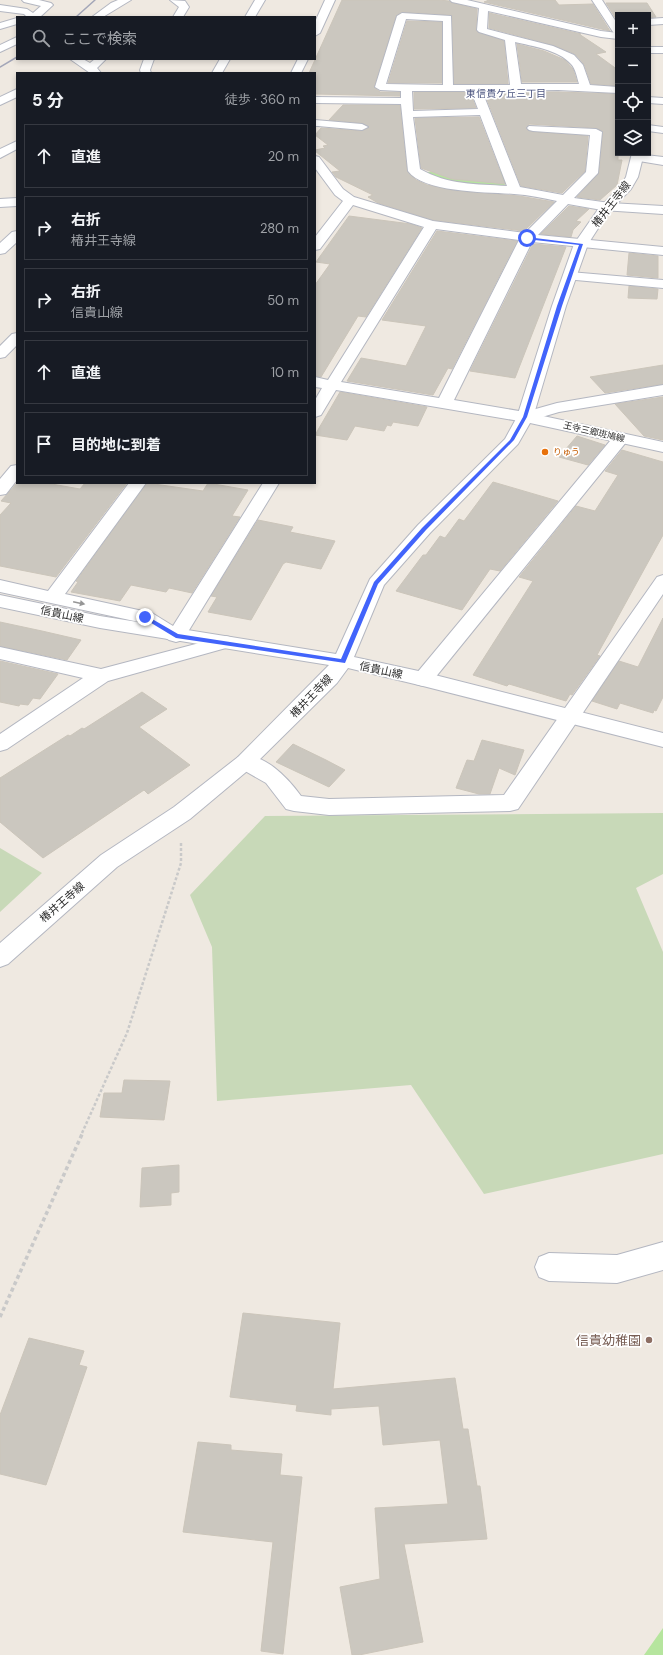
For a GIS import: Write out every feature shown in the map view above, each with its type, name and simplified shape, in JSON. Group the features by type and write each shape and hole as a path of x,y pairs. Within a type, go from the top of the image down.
{"street":[{"path":"27,0 48,5 34,16"},
{"path":"98,16 114,5 126,0"},
{"path":"175,0 182,3 184,7 179,16"},
{"path":"251,16 260,0"},
{"path":"316,31 330,0"},
{"path":"455,0 601,34 615,36"},
{"path":"597,0 615,22"},
{"path":"529,17 534,12 530,6"},
{"path":"484,7 482,30 510,39 554,49 569,56 576,62 585,86"},
{"path":"0,8 27,12 32,16"},
{"path":"448,88 448,18 402,16 380,87 407,88 448,88 475,88 585,86 615,90"},
{"path":"0,26 16,21"},
{"path":"651,22 663,21"},
{"path":"510,39 516,87"},
{"path":"0,48 16,40"},
{"path":"651,50 663,50"},
{"path":"77,60 94,71 100,60"},
{"path":"146,72 149,60"},
{"path":"218,72 224,60"},
{"path":"296,72 302,60"},
{"path":"407,88 406,101 414,171 424,178 467,189 515,190 608,207 663,210"},
{"path":"475,88 515,190"},
{"path":"0,102 16,93"},
{"path":"316,100 406,101"},
{"path":"651,100 663,101"},
{"path":"408,114 484,112"},
{"path":"318,123 362,127"},
{"path":"444,404 527,238 592,173 596,132 534,128"},
{"path":"651,128 663,130"},
{"path":"0,154 16,145"},
{"path":"638,156 663,161"},
{"name":"椿井王寺線","path":"0,957 109,861 182,813 245,762 330,678 343,662 376,583 424,529 512,440 525,417 581,244 604,211 625,190 632,177 638,156"},
{"path":"316,161 339,192 350,200 432,225 527,238 663,251"},
{"path":"316,245 350,200"},
{"path":"0,203 16,202"},
{"path":"316,410 432,225"},
{"path":"0,250 16,236"},
{"path":"570,276 663,284"},
{"path":"0,354 13,333"},
{"name":"王寺三郷斑鳩線","path":"316,382 525,417 663,447"},
{"path":"525,417 557,408 663,390"},
{"path":"423,679 621,438"},
{"path":"0,490 16,471"},
{"path":"53,597 137,484"},
{"path":"0,586 145,617 176,636 270,484"},
{"path":"245,762 271,774 279,781 294,802 329,808 510,803 663,581"},
{"name":"信貴山線","path":"0,600 100,622 176,636 226,642 343,662 423,679 663,740"},
{"path":"0,744 102,676 226,642"},
{"path":"0,653 102,676"},
{"path":"549,1267 617,1269 663,1256"}],"path":[{"path":"0,1317 127,1033 181,863 182,813"}],"green space":[{"path":"502,171 506,184 502,186 454,184 424,172"},
{"path":"663,813 663,874 636,888 663,952 663,1154 484,1194 411,1085 217,1101 212,947 190,895 265,816"},
{"path":"0,848 42,873 0,912"},
{"path":"663,1628 663,1655 644,1655"}],"building":[{"path":"342,0 449,1 477,9 476,31 504,41 508,84 454,84 452,15 402,12 396,16 374,87 380,92 400,92 400,96 316,94 316,72 309,72"},
{"path":"489,0 555,0 559,5 593,4 610,31 484,2"},
{"path":"606,3 647,3 656,17 651,18 651,12 615,12 615,17"},
{"path":"489,13 581,34 579,34 606,52 596,54 615,68 615,86 591,84 584,64 575,54 553,45 489,28"},
{"path":"407,21 442,22 442,83 388,83"},
{"path":"517,44 544,51 565,60 573,69 577,82 522,82"},
{"path":"414,92 470,92 476,108 414,109"},
{"path":"484,92 615,94 615,156 618,156 618,160 622,160 617,185 600,200 577,197 599,173 603,131 596,128 529,124 526,129 533,132 588,136 585,171 562,193 521,186"},
{"path":"343,105 400,105 407,171 416,180 427,185 457,191 519,196 554,202 524,231 433,220 378,203 368,197 373,195 336,177 332,172 340,171 316,152 316,150 325,148 323,146 328,145 316,136 321,128 362,131 369,128 362,123 329,120"},
{"path":"479,117 505,184 452,179 421,168 415,118"},
{"path":"569,206 589,209 576,221 581,222 573,230 571,237 541,234"},
{"path":"349,216 411,224 422,228 366,317 358,316 321,377 316,376 316,284 330,264 316,262"},
{"path":"437,231 517,241 452,369 448,368 433,395 347,381 361,358 406,366 426,326 382,320"},
{"path":"533,244 566,247 515,378 470,371"},
{"path":"629,253 658,256 658,278 627,275"},
{"path":"629,286 658,289 657,299 628,298"},
{"path":"663,365 663,384 605,393 590,377"},
{"path":"340,392 427,407 418,426 393,422 391,426 387,425 384,431 355,426 347,440 316,435"},
{"path":"663,397 663,440 644,436 615,404"},
{"path":"577,436 605,445 588,465 559,457"},
{"path":"622,450 663,462 663,535 597,655 600,656 566,701 509,684 507,686 473,675 533,581 519,577 576,506 595,511 618,475 605,471"},
{"path":"493,482 558,501 500,571 490,569 462,610 396,591 423,555 426,555 440,536 445,538 459,519 464,521"},
{"path":"16,484 52,484 80,489 84,484 126,484 56,577 0,566 0,515 11,503 1,501"},
{"path":"146,484 203,491 207,484 214,484 248,490 232,516 240,517 192,593 169,588 166,592 131,585 120,601 71,592 78,582 76,581"},
{"path":"258,520 293,527 290,532 335,541 321,569 286,562 283,564 251,620 208,612 217,597 211,596"},
{"path":"663,618 663,697 656,711 654,710 653,713 620,703 617,709 592,701 619,661 638,667"},
{"path":"0,622 81,640 67,660 0,646"},
{"path":"0,661 58,674 40,699 33,698 28,705 20,704 19,706 0,702"},
{"path":"142,692 167,709 139,727 190,765 148,794 144,790 43,858 0,822 0,778 68,735 70,736 82,728 84,729"},
{"path":"482,740 524,750 515,775 499,768 490,794 479,794 456,788 467,760 474,761"},
{"path":"293,744 345,770 329,787 276,762"},
{"path":"124,1080 170,1081 164,1120 100,1117 104,1093 122,1093"},
{"path":"179,1165 179,1192 171,1193 171,1205 140,1207 142,1168"},
{"path":"243,1313 340,1323 333,1389 455,1378 463,1429 468,1429 477,1486 480,1486 487,1539 404,1544 423,1642 359,1655 352,1655 340,1587 380,1579 375,1508 448,1504 440,1440 383,1445 379,1406 331,1409 331,1415 296,1411 297,1405 230,1397"},
{"path":"29,1338 84,1351 79,1365 87,1367 46,1485 0,1474 0,1415"},
{"path":"198,1442 231,1445 231,1450 282,1454 280,1475 302,1477 283,1654 261,1651 273,1542 183,1532"}],"railway":[{"path":"77,16 95,0"},
{"path":"0,67 16,58"}],"place":[{"name":"りゅう","path":"545,452"},
{"name":"信貴幼稚園","path":"649,1340"}],"district":[{"name":"東信貴ケ丘三丁目","path":"506,93"}],"route":[{"path":"145,617 176,636 226,642 343,662 376,583 424,529 512,440 525,417 581,244 527,238"}]}
